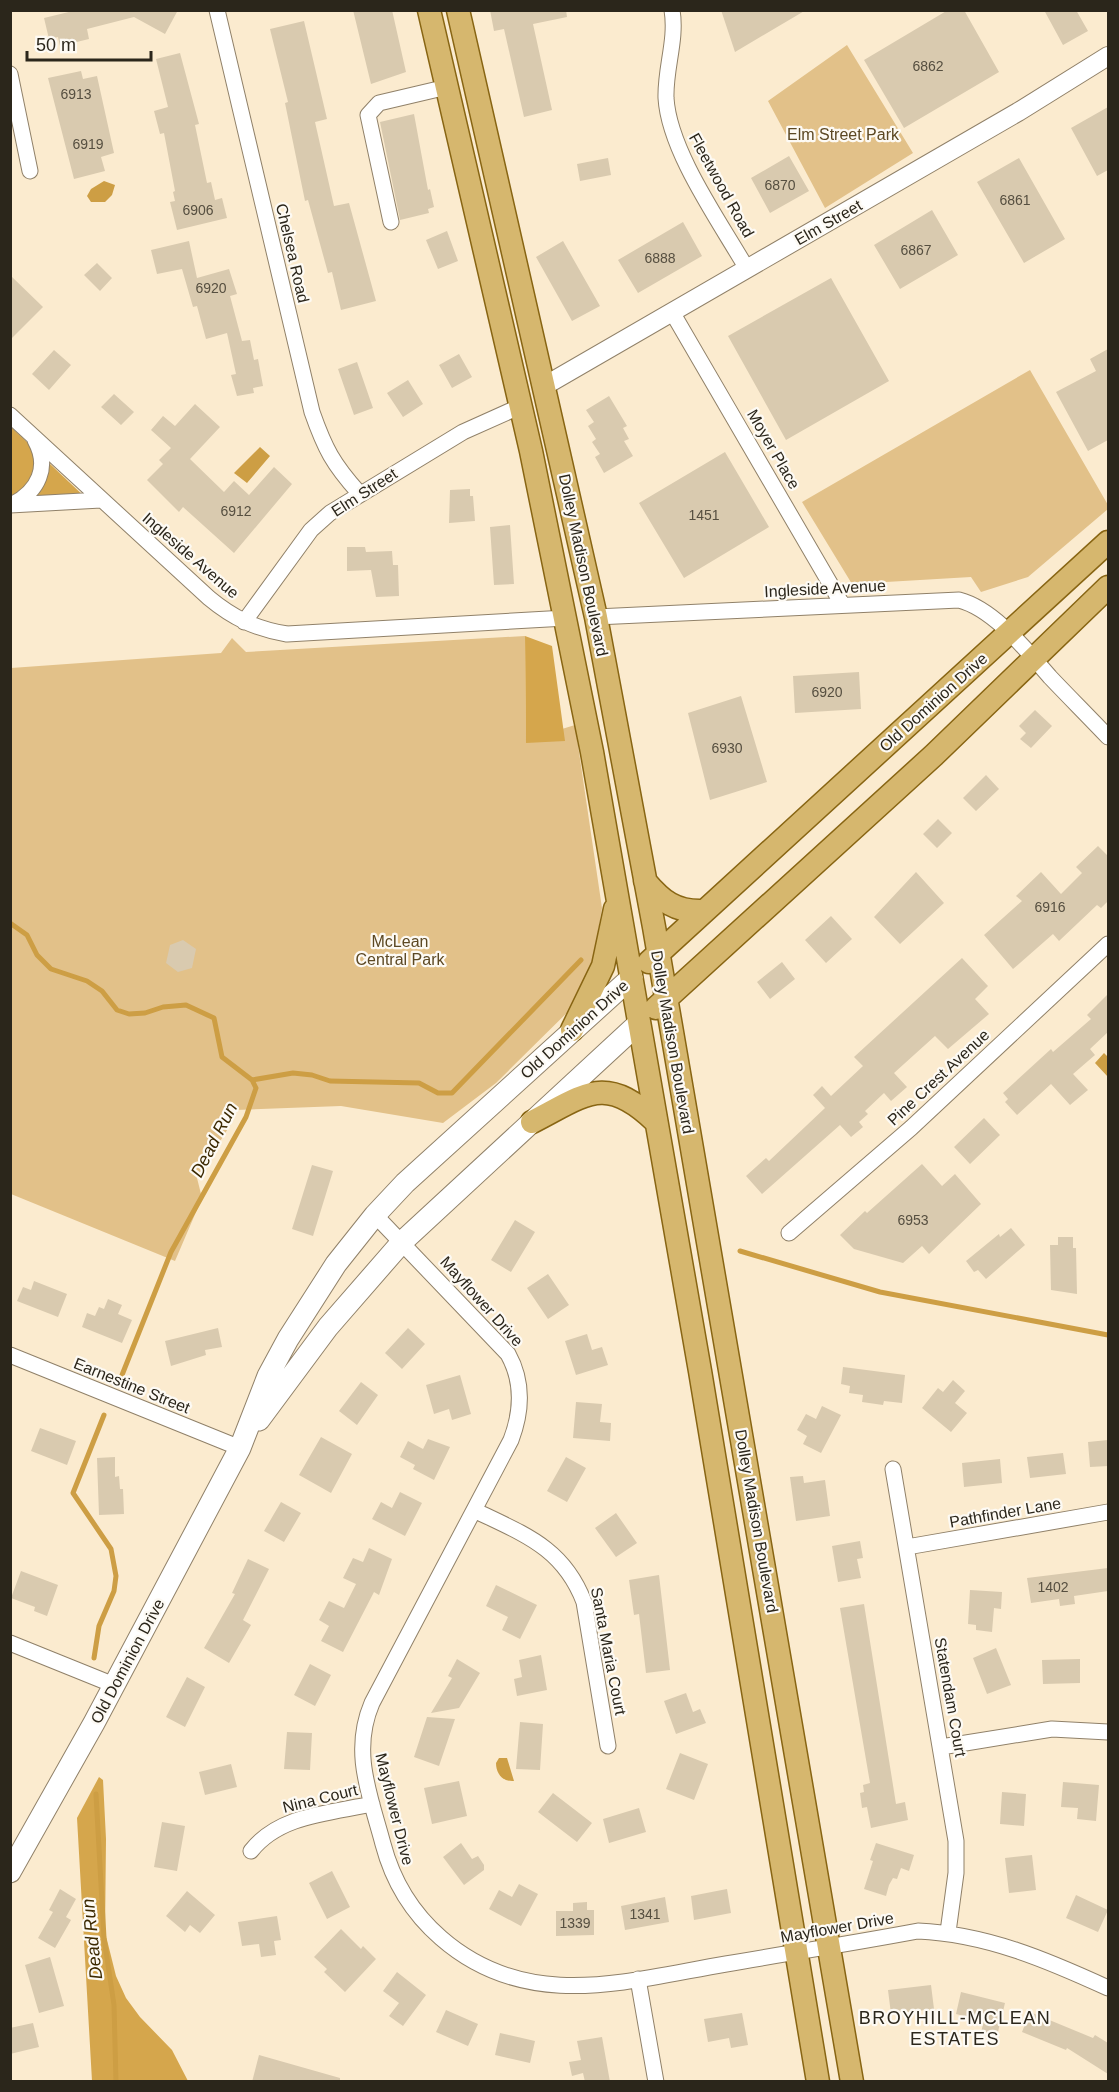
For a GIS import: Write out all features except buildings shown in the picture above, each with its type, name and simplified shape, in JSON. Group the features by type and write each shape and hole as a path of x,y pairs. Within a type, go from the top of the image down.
{"main road":[{"name":"Dolley Madison Boulevard","path":"429,10 521,406 566,618 632,977 655,1121 700,1371 818,2082"},
{"name":"Dolley Madison Boulevard","path":"458,10 546,385 596,617 658,954 852,2082"},
{"name":"Old Dominion Drive","path":"10,1872 114,1685 240,1448 268,1376 288,1339 336,1264 375,1215 441,1149 658,954 1108,542"},
{"path":"558,576 578,607 596,617"},
{"name":"Old Dominion Drive","path":"240,1448 323,1334 402,1242 934,755 1108,587"},
{"path":"566,618 574,621 582,632 609,687"},
{"path":"645,881 672,907 703,911"},
{"path":"572,1030 603,966 617,896"},
{"path":"532,1122 583,1096 605,1092 629,1099 655,1121"}],"street":[{"name":"Chelsea Road","path":"217,10 312,412 334,465 359,493"},
{"name":"Fleetwood Road","path":"672,10 674,35 666,99 672,130 693,174 747,269"},
{"name":"Elm Street","path":"546,385 1012,116 1108,56"},
{"path":"10,74 30,171"},
{"path":"391,222 368,115 379,103 447,87"},
{"name":"Moyer Place","path":"672,312 842,604"},
{"name":"Elm Street","path":"244,622 311,530 330,513 359,493 463,432 521,406"},
{"name":"Ingleside Avenue","path":"10,415 209,598 244,622 265,630 287,634 566,618"},
{"path":"10,505 25,498 39,480 42,459 32,435"},
{"path":"10,505 101,500"},
{"name":"Ingleside Avenue","path":"596,617 959,600 981,610 1036,657 1048,674 1108,737"},
{"name":"Pine Crest Avenue","path":"789,1233 911,1128 1108,944"},
{"name":"Mayflower Drive","path":"375,1215 501,1345 516,1372 520,1394 515,1429 367,1715 362,1750 372,1804 388,1864 400,1890 429,1927 464,1956 505,1977 536,1984 571,1987 638,1979 918,1931 948,1932 999,1943 1108,1988"},
{"name":"Earnestine Street","path":"10,1355 240,1448"},
{"name":"Statendam Court","path":"893,1469 956,1841 956,1873 948,1932"},
{"name":"Santa Maria Court","path":"474,1510 552,1552 567,1567 577,1583 584,1602 608,1746"},
{"name":"Pathfinder Lane","path":"907,1547 1108,1512"},
{"path":"10,1643 114,1685"},
{"path":"941,1748 1052,1729 1108,1732"},
{"name":"Nina Court","path":"251,1851 273,1830 287,1823 372,1804"},
{"path":"638,1979 656,2082"}],"green space":[{"name":"Elm Street Park","path":"847,45 913,153 825,208 768,101"},
{"path":"1030,370 1108,505 1108,509 1028,577 981,592 971,577 852,584 802,502"},
{"name":"McLean Central Park","path":"525,636 526,740 575,725 602,908 597,938 600,957 594,986 496,1083 443,1123 341,1106 235,1110 229,1127 197,1178 202,1198 175,1261 11,1194 11,668 221,653 232,638 246,652"}],"shaded area":[{"path":"104,181 115,185 112,195 105,202 91,202 87,196 91,189"},
{"path":"11,427 88,500 11,503"},
{"path":"260,447 270,456 247,483 234,473"},
{"path":"525,636 552,646 565,741 526,743"},
{"path":"1104,1053 1108,1057 1108,1077 1095,1063"},
{"path":"499,1758 507,1758 514,1781 503,1779 499,1774 496,1763"},
{"path":"99,1777 103,1780 106,1839 105,1932 116,1976 126,1998 140,2017 172,2050 188,2081 92,2081 77,1818"}],"waterway":[{"name":"Dead Run","path":"10,923 27,935 37,955 51,969 87,981 102,991 117,1010 129,1014 145,1013 163,1007 186,1005 214,1018 222,1057 252,1080 256,1088 246,1117 171,1252 122,1375"},
{"path":"252,1080 293,1073 312,1075 330,1081 419,1083 438,1093 452,1093 581,960"},
{"path":"740,1251 880,1292 1108,1335"},
{"name":"Dead Run","path":"94,1658 99,1626 114,1591 116,1576 111,1549 73,1493 104,1415"},
{"name":"Dead Run","path":"96,1794 104,1938 114,2005 116,2082"}],"district":[{"name":"BROYHILL-MCLEAN ESTATES","path":"955,2028"}]}
